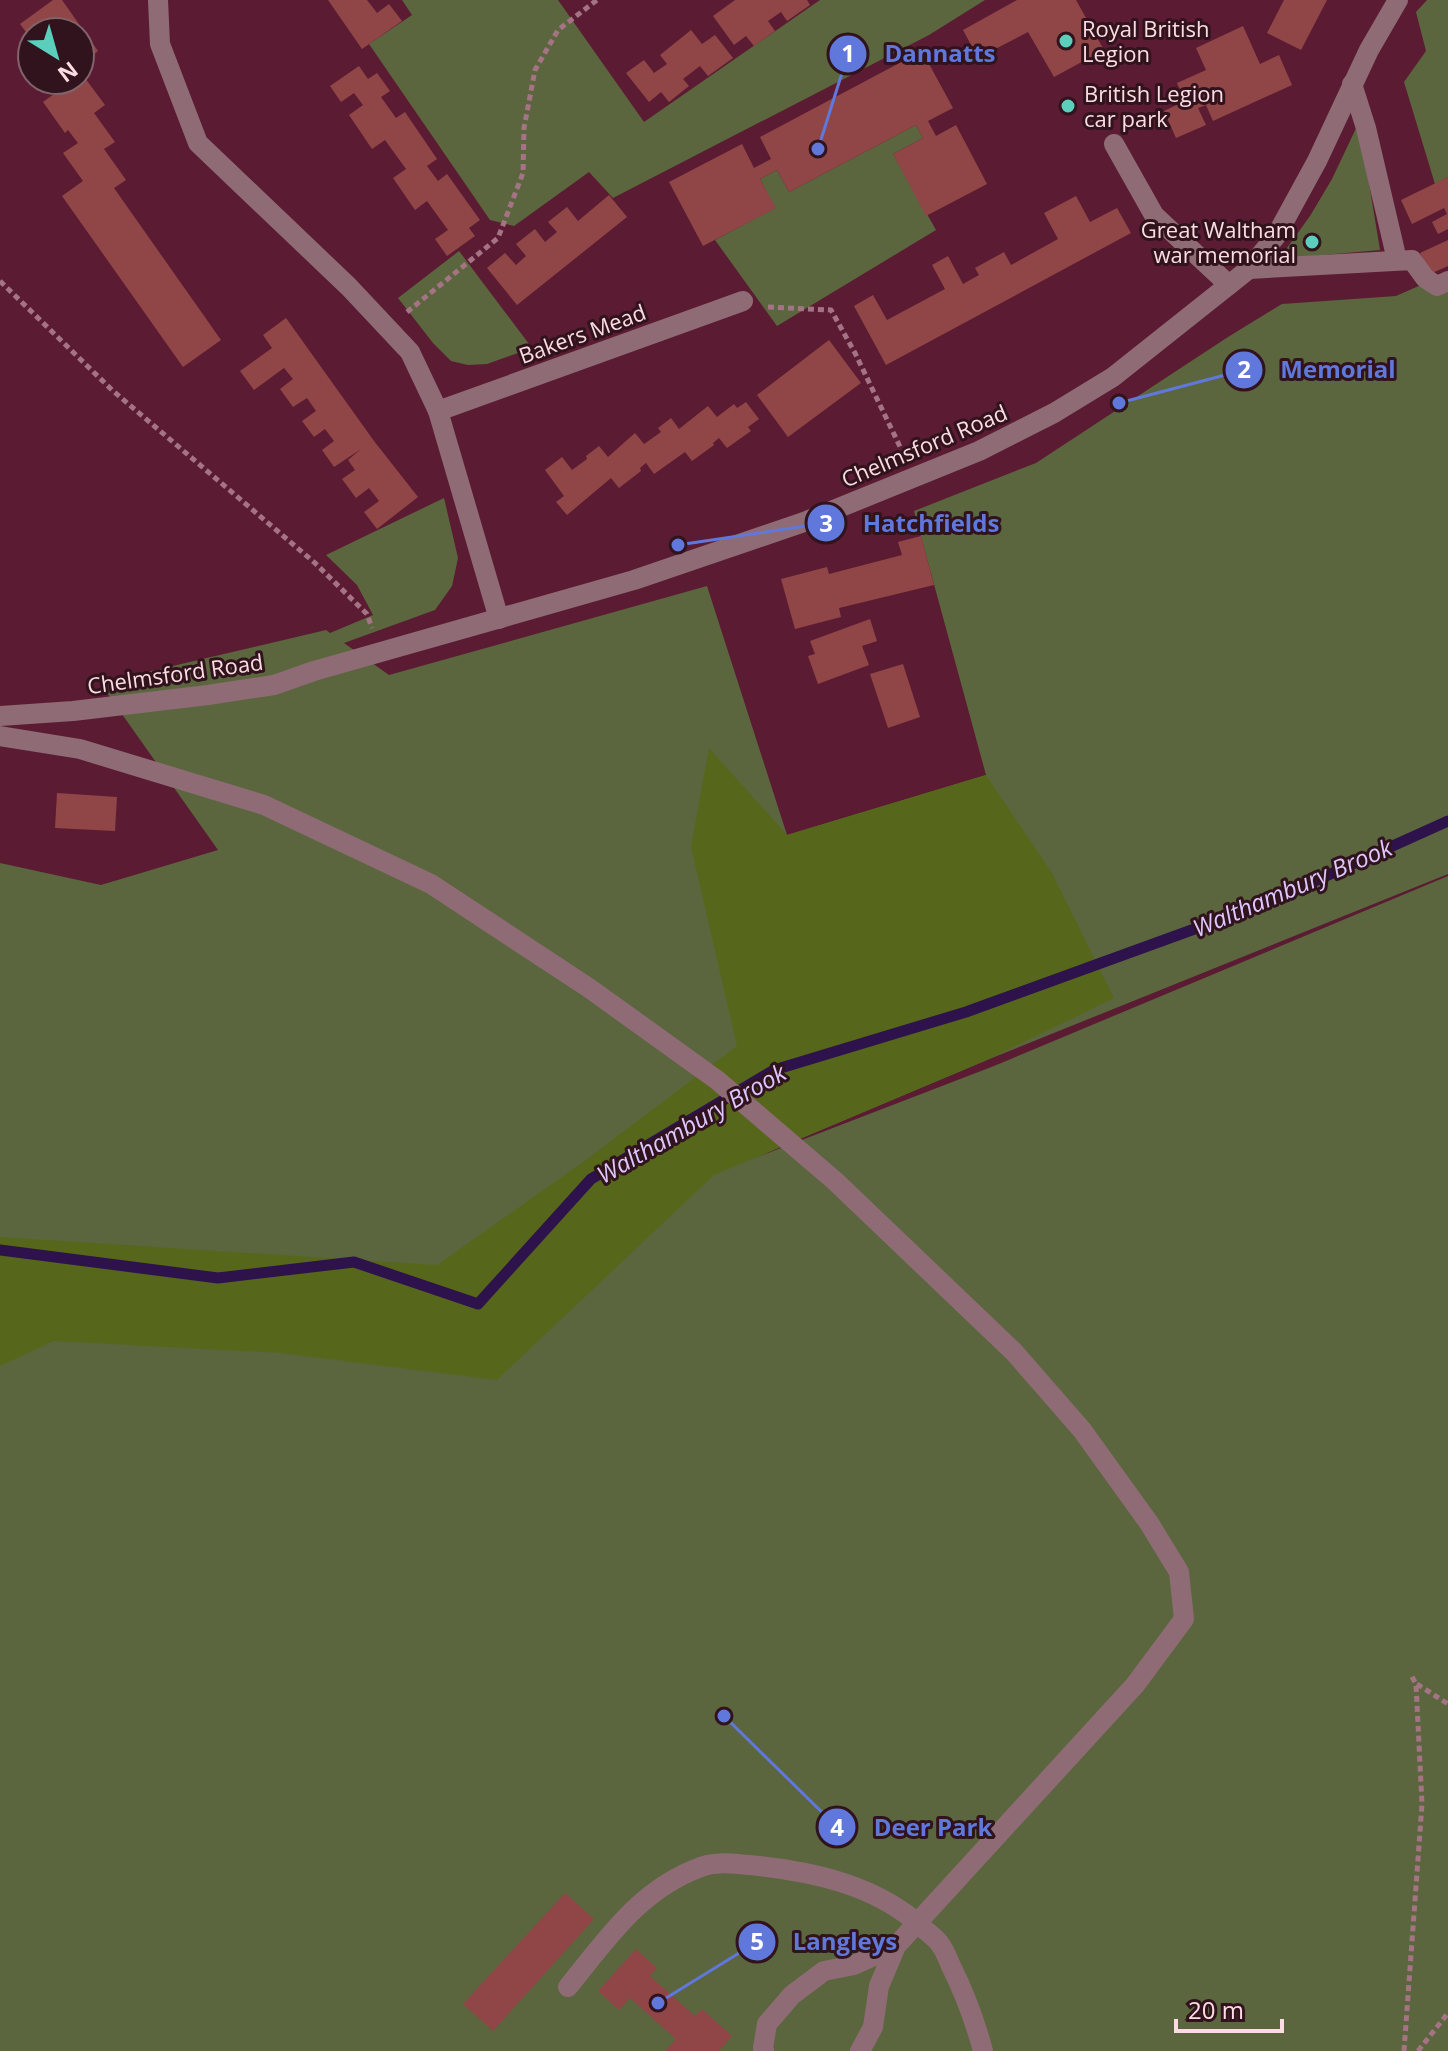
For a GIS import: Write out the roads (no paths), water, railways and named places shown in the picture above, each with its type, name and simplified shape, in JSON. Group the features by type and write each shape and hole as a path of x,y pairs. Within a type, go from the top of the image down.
{"street":[{"path":"158,0 160,44 198,143 349,287 410,352 438,411 499,619"},
{"name":"Chelmsford Road","path":"0,716 88,709 274,685 634,580 790,527 979,451 1054,413 1113,377 1249,269 1276,236 1398,0"},
{"path":"1352,84 1366,128 1397,260"},
{"path":"1114,144 1154,215 1229,285"},
{"path":"1249,269 1412,260 1425,278 1437,286 1448,281"},
{"name":"Bakers Mead","path":"438,411 737,303"},
{"path":"0,736 80,749 264,805 431,884 589,988 717,1080 756,1113 835,1181 1014,1352 1082,1430 1149,1523 1179,1572 1184,1619 1135,1685 896,1946 879,1986 873,2027 860,2051"},
{"path":"568,1987 636,1905 676,1878 704,1865 782,1868 820,1875 889,1901 917,1923 940,1944 974,2018 983,2051"},
{"path":"764,2051 767,2024 792,1995 824,1971 854,1965 896,1946"}],"waterway":[{"name":"Walthambury Brook","path":"0,1250 218,1278 354,1262 478,1304 591,1179 774,1070 966,1012 1266,903 1448,821"}],"place":[{"name":"Royal British Legion","path":"1066,41"},
{"name":"British Legion car park","path":"1068,106"},
{"name":"Dannatts","path":"818,149"},
{"name":"Great Waltham war memorial","path":"1312,242"},
{"name":"Memorial","path":"1119,403"},
{"name":"Hatchfields","path":"678,545"},
{"name":"Deer Park","path":"724,1716"},
{"name":"Langleys","path":"658,2003"}]}
